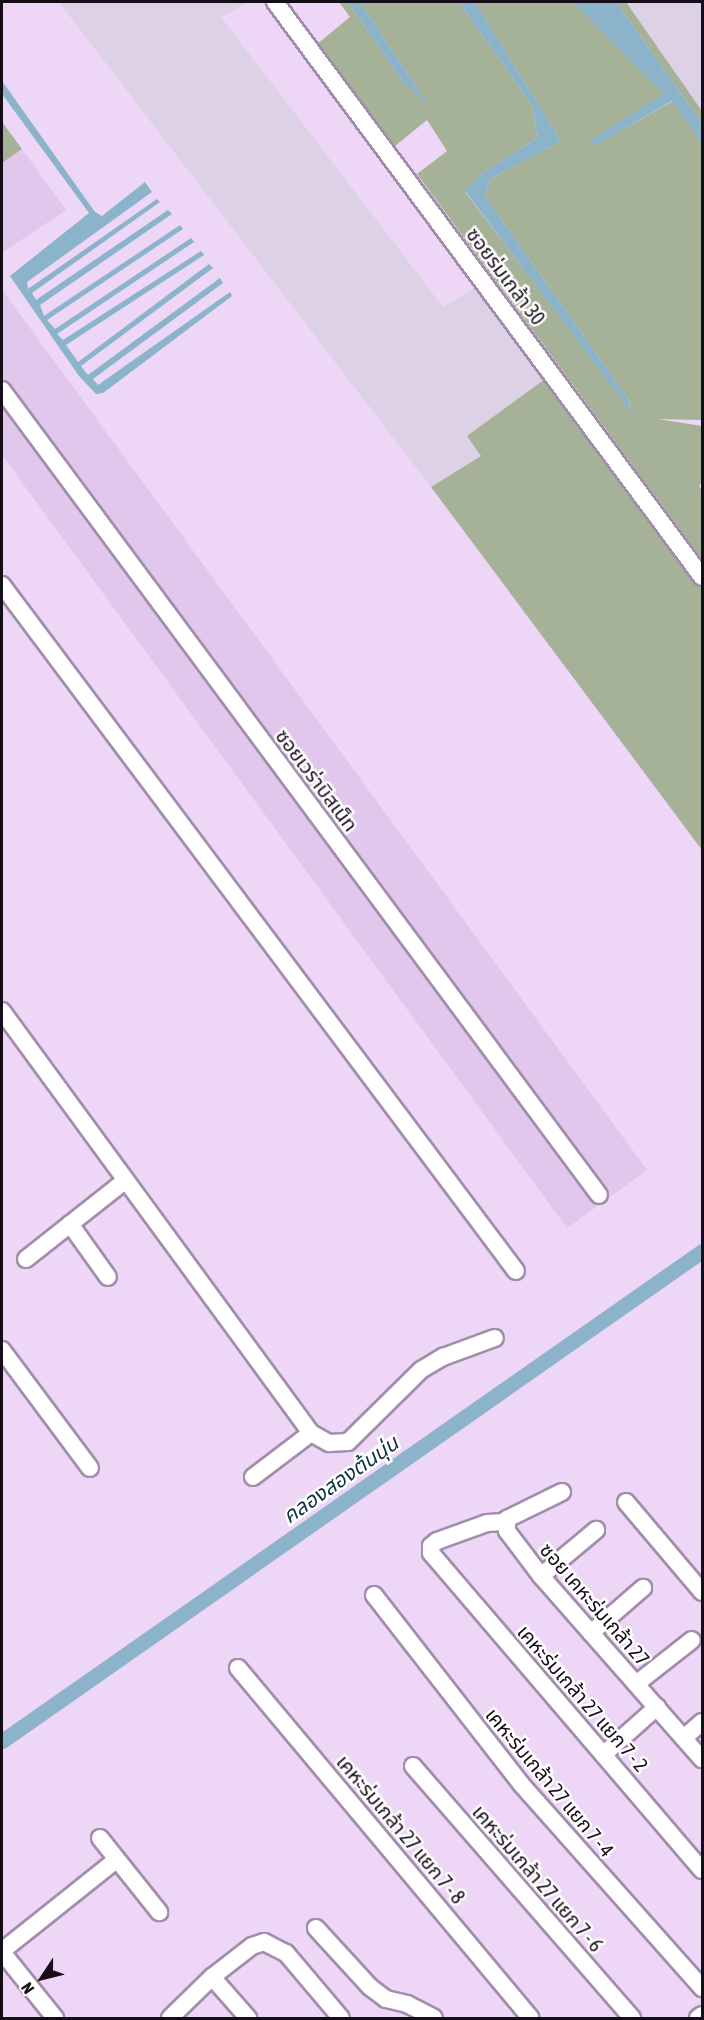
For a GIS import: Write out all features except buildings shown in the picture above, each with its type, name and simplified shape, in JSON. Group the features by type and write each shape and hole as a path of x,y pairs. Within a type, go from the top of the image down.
{"street":[{"name":"ซอยร่มเกล้า 30","path":"275,2 702,577"},
{"name":"ซอยเวร่าบิสเน็ท","path":"2,390 599,1195"},
{"path":"2,585 516,1271"},
{"path":"2,1011 311,1433 329,1443 348,1442 421,1370 443,1357 495,1338"},
{"path":"26,1259 126,1180"},
{"path":"70,1224 108,1277"},
{"path":"2,1350 90,1468"},
{"path":"253,1477 311,1433"},
{"path":"506,1522 562,1492"},
{"path":"626,1502 702,1592"},
{"name":"เคหะร่มเกล้า 27 แยก 7 - 2","path":"506,1522 487,1522 437,1541 431,1546 431,1553 702,1869"},
{"name":"ซอย เคหะร่มเกล้า 27","path":"506,1522 510,1537 541,1576 702,1759"},
{"path":"541,1576 596,1530"},
{"path":"591,1633 643,1588"},
{"name":"เคหะร่มเกล้า 27 แยก 7 - 4","path":"374,1595 521,1784 702,1989"},
{"path":"636,1684 692,1640"},
{"name":"เคหะร่มเกล้า 27 แยก 7 - 8","path":"238,1668 531,2019"},
{"path":"604,1754 657,1707"},
{"path":"684,1738 702,1722"},
{"name":"เคหะร่มเกล้า 27 แยก 7 - 6","path":"412,1766 632,2019"},
{"path":"100,1838 159,1912"},
{"path":"55,2019 2,1952 116,1860"},
{"path":"316,1928 370,1987 386,1999 407,2004 434,2019"},
{"path":"170,2019 212,1977 252,1946 264,1942 286,1953 341,2019"},
{"path":"212,1977 248,2019"},
{"path":"698,2019 702,2015"}],"shaded area":[{"path":"59,2 249,2 221,17 443,307 478,286 545,379 467,436 482,456 431,487"},
{"path":"626,2 702,2 702,111"},
{"path":"22,149 66,210 2,253 2,163"},
{"path":"2,290 647,1170 567,1228 2,455"}],"green space":[{"path":"339,2 348,2 402,81 427,103 360,2 459,2 533,107 537,138 481,174 465,192 631,410 629,400 485,196 490,179 561,141 475,2 573,2 665,94 589,141 597,144 673,101 702,143 702,420 658,419 702,426 702,483 699,485 702,492 702,559 417,174 447,151 427,120 395,146 316,45 350,17"},
{"path":"616,2 626,2 702,111 702,123"},
{"path":"2,122 22,149 2,163"},
{"path":"545,379 702,583 702,850 431,487 481,456 467,436"}],"water":[{"path":"348,2 360,2 429,106 402,81"},
{"path":"459,2 475,2 561,141 490,179 485,196 629,400 631,412 465,191 481,174 537,138 533,107"},
{"path":"573,2 616,2 702,123 702,143 672,101 596,145 589,141 664,94"},
{"path":"2,81 95,212 102,216 145,182 152,192 27,282 28,289 157,199 160,202 32,293 36,300 168,210 172,214 40,305 44,316 180,225 183,229 47,320 55,329 191,238 194,242 57,334 63,340 201,251 204,255 66,345 78,362 209,264 213,268 81,366 88,375 220,278 223,283 93,379 98,385 230,292 232,296 103,393 96,394 79,376 10,276 89,213 2,94"}],"waterway":[{"name":"คลองสองต้นนุ่น","path":"2,1741 702,1251"}]}
